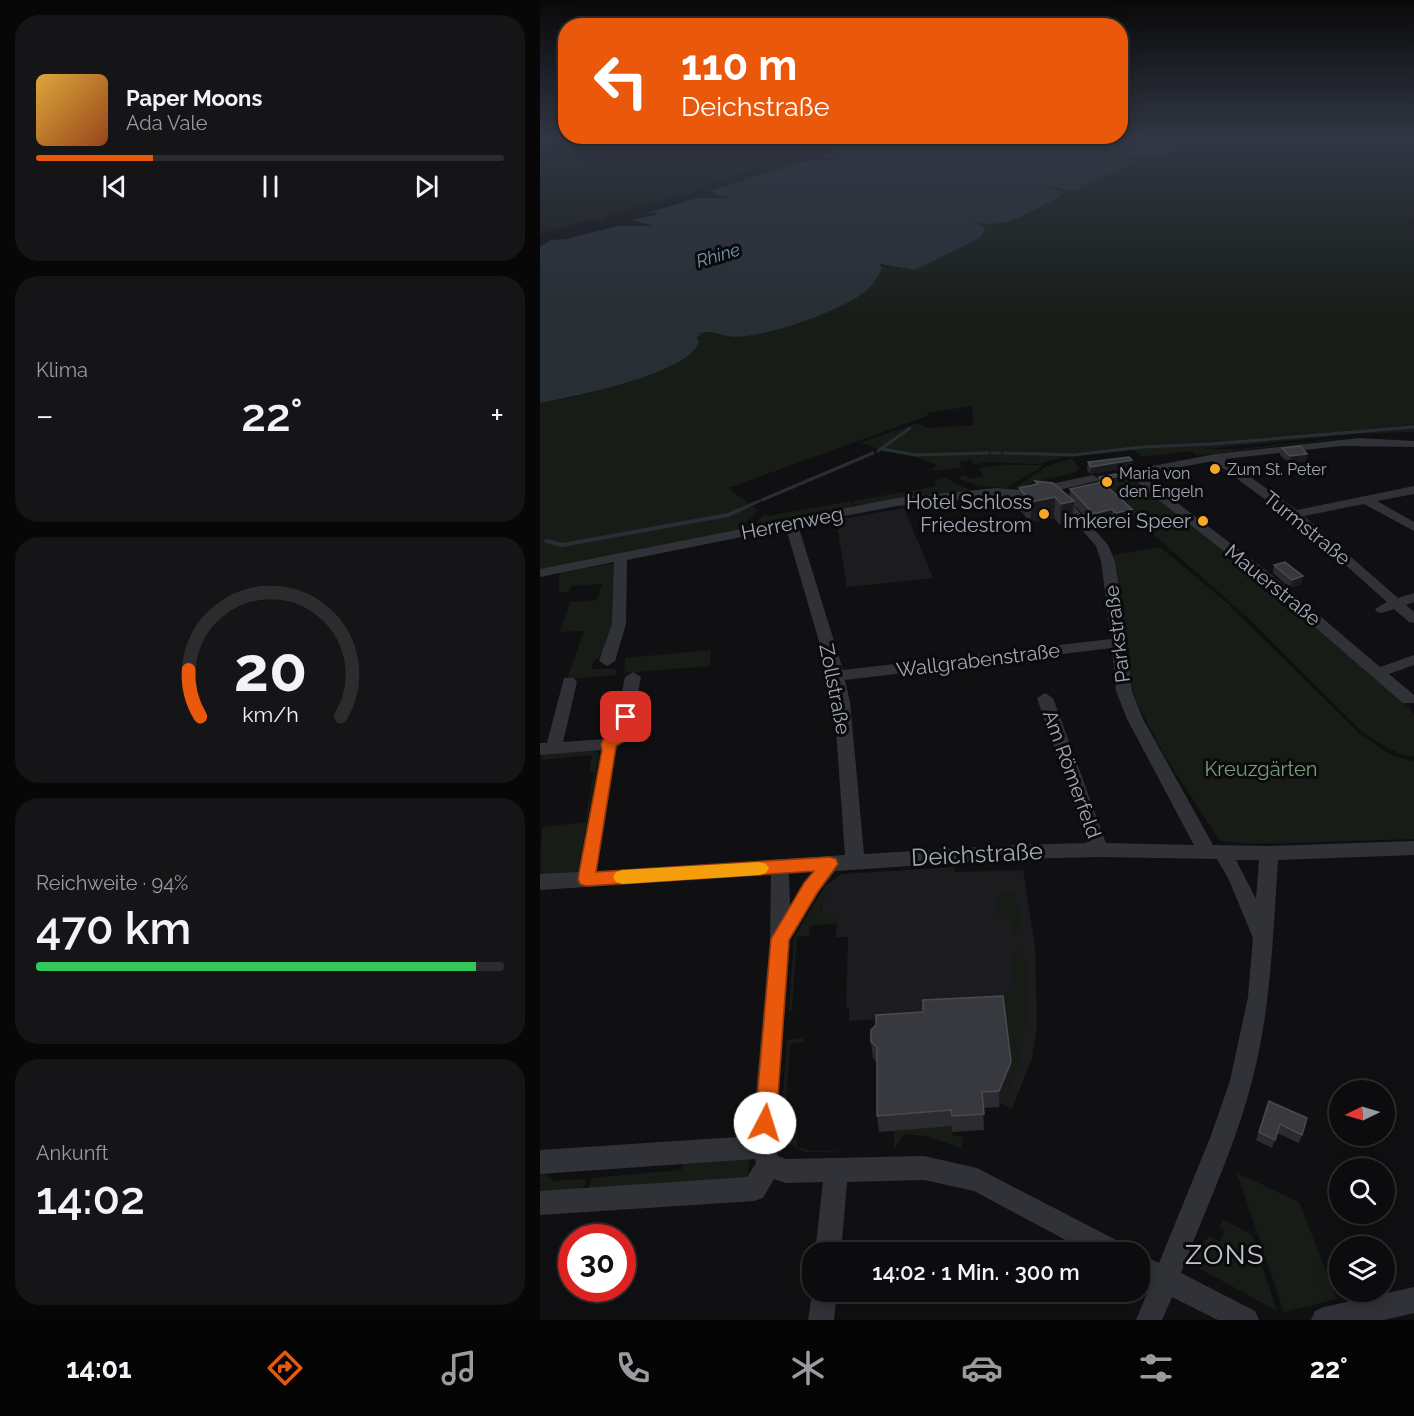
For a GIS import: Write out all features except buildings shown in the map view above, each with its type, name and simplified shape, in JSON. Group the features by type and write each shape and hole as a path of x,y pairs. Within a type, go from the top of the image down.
{"street":[{"path":"1215,457 1372,440 1414,444"},
{"name":"Mauerstraße","path":"1215,457 1137,472 1146,484 1262,574 1409,699"},
{"name":"Turmstraße","path":"1215,457 1246,482 1263,491 1294,514 1389,606 1414,619"},
{"path":"1047,496 1054,488 1100,478"},
{"path":"1294,514 1414,490"},
{"name":"Herrenweg","path":"540,573 897,502 1010,492 1047,496"},
{"name":"Parkstraße","path":"1047,496 1064,504 1102,545 1111,583 1122,679 1128,703 1214,852 1238,878 1250,904 1261,940"},
{"path":"1365,499 1414,526"},
{"name":"Zollstraße","path":"790,522 837,676 845,732 855,861"},
{"path":"607,661 615,645 622,603 620,557"},
{"path":"1389,606 1414,597"},
{"name":"Wallgrabenstraße","path":"837,676 1118,643"},
{"path":"1377,673 1414,660"},
{"path":"569,682 547,748 608,744 622,737 633,677"},
{"name":"Am Römerfeld","path":"1046,698 1099,850"},
{"path":"586,879 610,750 608,744"},
{"name":"Deichstraße","path":"540,882 989,853 1099,850 1269,853 1414,848"},
{"path":"1149,1320 1222,1138 1241,1081 1255,1021 1269,853"},
{"path":"780,939 811,888 830,864"},
{"path":"540,1203 754,1189 766,1156 780,939 780,867"},
{"path":"540,1162 766,1156 786,1171 924,1168 976,1180 1094,1242"},
{"path":"829,1242 836,1170"},
{"path":"1150,1273 1246,1320"},
{"path":"1324,1320 1414,1300"},
{"path":"821,1320 823,1302"}],"shaded area":[{"path":"904,508 933,578 847,587 836,520"},
{"path":"954,867 955,872 1023,870 1035,946 1037,1028 1032,1058 1012,1109 1000,1103 953,1015 849,1021 849,1007 846,1007 848,937 836,937 837,914 821,915 825,886 842,874"}],"green space":[{"path":"540,199 667,199 604,216 608,221 587,220 540,234"},
{"path":"1051,199 1414,199 1414,220 1409,222 1414,226 1414,432 1357,434 1205,449 1238,449 1367,435 1414,434 1368,435 1202,455 1196,455 1192,451 1143,457 1133,450 1070,456 1038,464 987,462 974,465 970,460 959,462 962,467 936,471 931,470 937,465 894,449 887,453 862,442 918,423 926,428 973,425 972,406 928,413 927,416 728,488 758,510 737,530 540,570 540,403 578,396 700,332 715,332 732,337 772,330 812,317 879,265 915,270 949,252 973,223 969,220 996,224 1026,213"},
{"path":"1072,458 1079,468 1076,472 1029,483 1024,489 1016,487 1047,466"},
{"path":"1005,465 1045,465 1007,488 979,486 957,478 965,475 968,479 984,476 979,468"},
{"path":"1130,475 1255,574 1411,709 1414,715 1414,757 1379,743 1360,730 1251,621 1100,487 1120,482 1113,477"},
{"path":"945,478 970,490 857,507 853,501 937,486 934,481"},
{"path":"851,501 854,508 758,526 757,523 764,515"},
{"name":"Kreuzgärten","path":"1160,547 1225,601 1362,736 1393,756 1414,761 1414,839 1251,844 1220,841 1164,755 1137,703 1128,673 1120,588 1114,555"},
{"path":"615,565 612,645 593,662 592,669 614,669 616,675 567,679 584,631 560,632 570,602 597,600 602,584 571,586 569,592 559,592 559,575 564,572"},
{"path":"711,650 710,666 624,673 625,658"},
{"path":"597,751 599,755 578,870 575,873 540,876 542,827 585,822 594,772 589,772 592,755 541,760 542,755"},
{"path":"825,886 826,901 822,904 821,914 837,914 837,923 810,926 809,936 797,937 792,1010 805,1009 791,1011 789,1010 794,938"},
{"path":"1015,891 1023,935 1013,935 1011,919 999,919 997,894"},
{"path":"1024,950 1028,992 1025,1029 1018,1065 1005,1106 1000,1103 1004,1012 1002,993 1015,991 1010,951"},
{"path":"803,1038 803,1042 790,1044 784,1131 798,1130 797,1147 813,1151 863,1152 805,1152 788,1143 783,1133 781,1119 787,1040"},
{"path":"952,1126 953,1136 963,1137 961,1148 929,1137 905,1134 894,1149 894,1130"},
{"path":"750,1157 747,1183 587,1194 591,1179 681,1170 685,1161"},
{"path":"540,1171 554,1181 586,1179 582,1194 540,1197"},
{"path":"1237,1173 1299,1202 1329,1279 1329,1301 1284,1312"},
{"path":"1224,1220 1252,1235 1277,1311 1193,1265 1195,1253 1209,1236 1220,1242 1225,1230 1219,1227"}],"water":[{"name":"Rhine","path":"696,199 1056,199 1007,222 984,224 970,220 983,226 985,230 980,238 915,270 880,264 882,268 866,291 822,315 784,328 749,336 735,337 703,332 699,334 702,335 696,337 699,341 691,353 675,364 653,374 602,389 540,403 540,246 551,240 566,239 618,226 653,226 631,220 657,213 647,213"}],"waterway":[{"path":"1004,453 1073,455 1143,447 1212,444 1414,427"},
{"path":"878,451 910,428"},
{"path":"882,449 915,455 988,453"},
{"path":"762,500 873,453"},
{"path":"992,453 1000,453"},
{"path":"735,512 759,501"},
{"path":"546,541 562,545 728,515 739,510"}],"slow traffic":[{"path":"622,877 760,868"}],"place":[{"name":"Zum St. Peter","path":"1215,469"},
{"name":"Maria von den Engeln","path":"1107,482"},
{"name":"Hotel Schloss Friedestrom","path":"1044,514"},
{"name":"Imkerei Speer","path":"1203,521"}],"district":[{"name":"ZONS","path":"1225,1254"}],"route":[{"path":"626,717 622,737 608,744 610,750 586,879 830,864 811,888 780,939 765,1123"}]}
